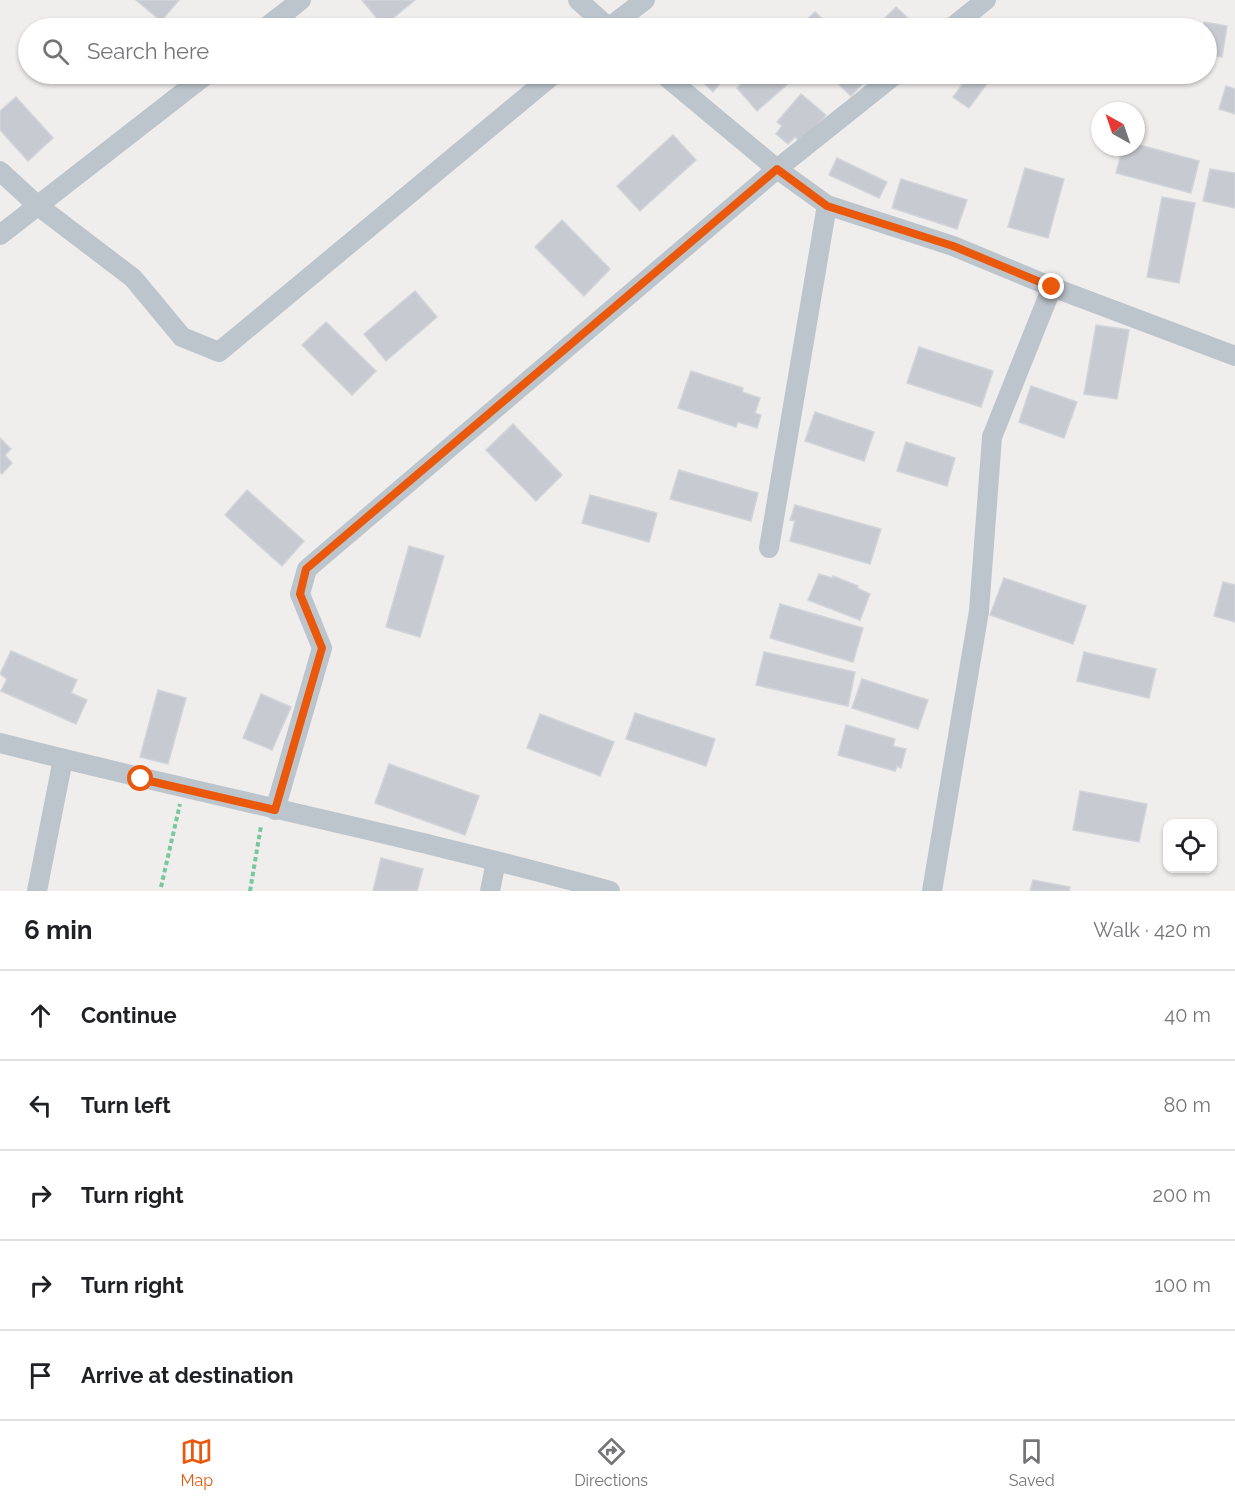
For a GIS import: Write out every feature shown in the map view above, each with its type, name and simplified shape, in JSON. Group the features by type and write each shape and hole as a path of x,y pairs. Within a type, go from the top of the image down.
{"street":[{"path":"278,18 301,0"},
{"path":"578,0 598,18"},
{"path":"622,18 645,0"},
{"path":"964,18 986,0"},
{"path":"0,236 194,84"},
{"path":"0,171 37,205 133,278 182,337 219,352 542,84"},
{"path":"675,84 777,169 827,206 953,246 1052,287 1235,356"},
{"path":"270,808 322,648 300,594 306,569 777,169 883,84"},
{"path":"769,548 827,206"},
{"path":"932,891 979,611 992,437 1052,287"},
{"path":"0,743 183,789 496,861 610,891"},
{"path":"37,891 63,759"},
{"path":"490,891 496,861"}],"path":[{"path":"161,887 183,789"},
{"path":"250,891 270,808"}],"building":[{"path":"136,0 179,0 164,18 157,18"},
{"path":"362,0 415,0 393,18 377,18"},
{"path":"896,7 908,18 885,18"},
{"path":"815,12 821,18 809,18"},
{"path":"1217,24 1227,26 1222,57 1217,56"},
{"path":"705,84 719,84 713,92"},
{"path":"741,84 788,84 757,111 737,88"},
{"path":"838,84 862,84 851,96"},
{"path":"963,84 987,84 969,108 953,97"},
{"path":"1226,86 1235,89 1235,114 1219,109"},
{"path":"801,94 826,115 802,143 795,137 788,144 776,134 782,126 777,122"},
{"path":"16,97 53,138 28,161 0,130 0,111"},
{"path":"673,135 696,160 640,211 617,186"},
{"path":"1145,146 1199,161 1191,193 1116,173 1121,156 1145,156"},
{"path":"837,158 887,182 879,198 829,175"},
{"path":"1025,168 1064,179 1048,238 1008,227"},
{"path":"1210,169 1235,173 1235,208 1203,201"},
{"path":"901,179 967,200 957,229 892,208"},
{"path":"1162,197 1195,203 1179,283 1147,277"},
{"path":"562,220 610,269 584,296 535,247"},
{"path":"415,291 437,317 386,361 364,334"},
{"path":"326,322 376,371 352,395 302,345"},
{"path":"1096,325 1129,330 1117,399 1084,394"},
{"path":"919,347 993,371 981,407 907,383"},
{"path":"691,371 743,388 742,392 760,398 755,413 761,415 757,428 738,422 736,427 678,408"},
{"path":"1031,386 1077,402 1064,438 1019,422"},
{"path":"815,412 874,432 864,461 805,441"},
{"path":"513,424 562,475 536,501 486,450"},
{"path":"0,438 11,449 5,455 12,463 2,474 0,472"},
{"path":"906,442 955,458 947,486 897,471"},
{"path":"679,470 758,493 751,521 670,499"},
{"path":"247,490 304,541 282,566 225,515"},
{"path":"590,495 657,513 649,542 582,523"},
{"path":"795,505 881,529 870,564 790,541 795,521 790,520"},
{"path":"409,546 444,556 420,637 386,627"},
{"path":"819,574 832,578 833,576 858,586 857,588 870,594 860,620 808,600"},
{"path":"1004,578 1086,606 1073,644 990,615"},
{"path":"1223,582 1235,585 1235,622 1214,616"},
{"path":"780,604 863,628 853,662 770,638"},
{"path":"11,651 77,680 71,693 87,700 76,724 1,691 7,679 0,674"},
{"path":"764,652 855,672 848,706 756,685"},
{"path":"1084,652 1156,669 1149,698 1077,681"},
{"path":"862,679 928,700 918,729 852,708"},
{"path":"158,690 186,698 168,764 140,757"},
{"path":"261,694 291,707 272,750 243,738"},
{"path":"635,713 715,739 706,766 626,739"},
{"path":"540,714 614,742 600,776 527,748"},
{"path":"846,725 895,739 893,746 906,749 901,768 897,766 895,771 838,755"},
{"path":"389,764 479,796 465,835 375,803"},
{"path":"1080,791 1147,804 1139,842 1073,830"},
{"path":"381,858 423,869 417,891 373,891"},
{"path":"1033,880 1070,887 1069,891 1030,891"}],"route":[{"path":"141,779 275,810 322,648 300,594 306,569 777,169 827,206 953,246 1052,287"}]}
